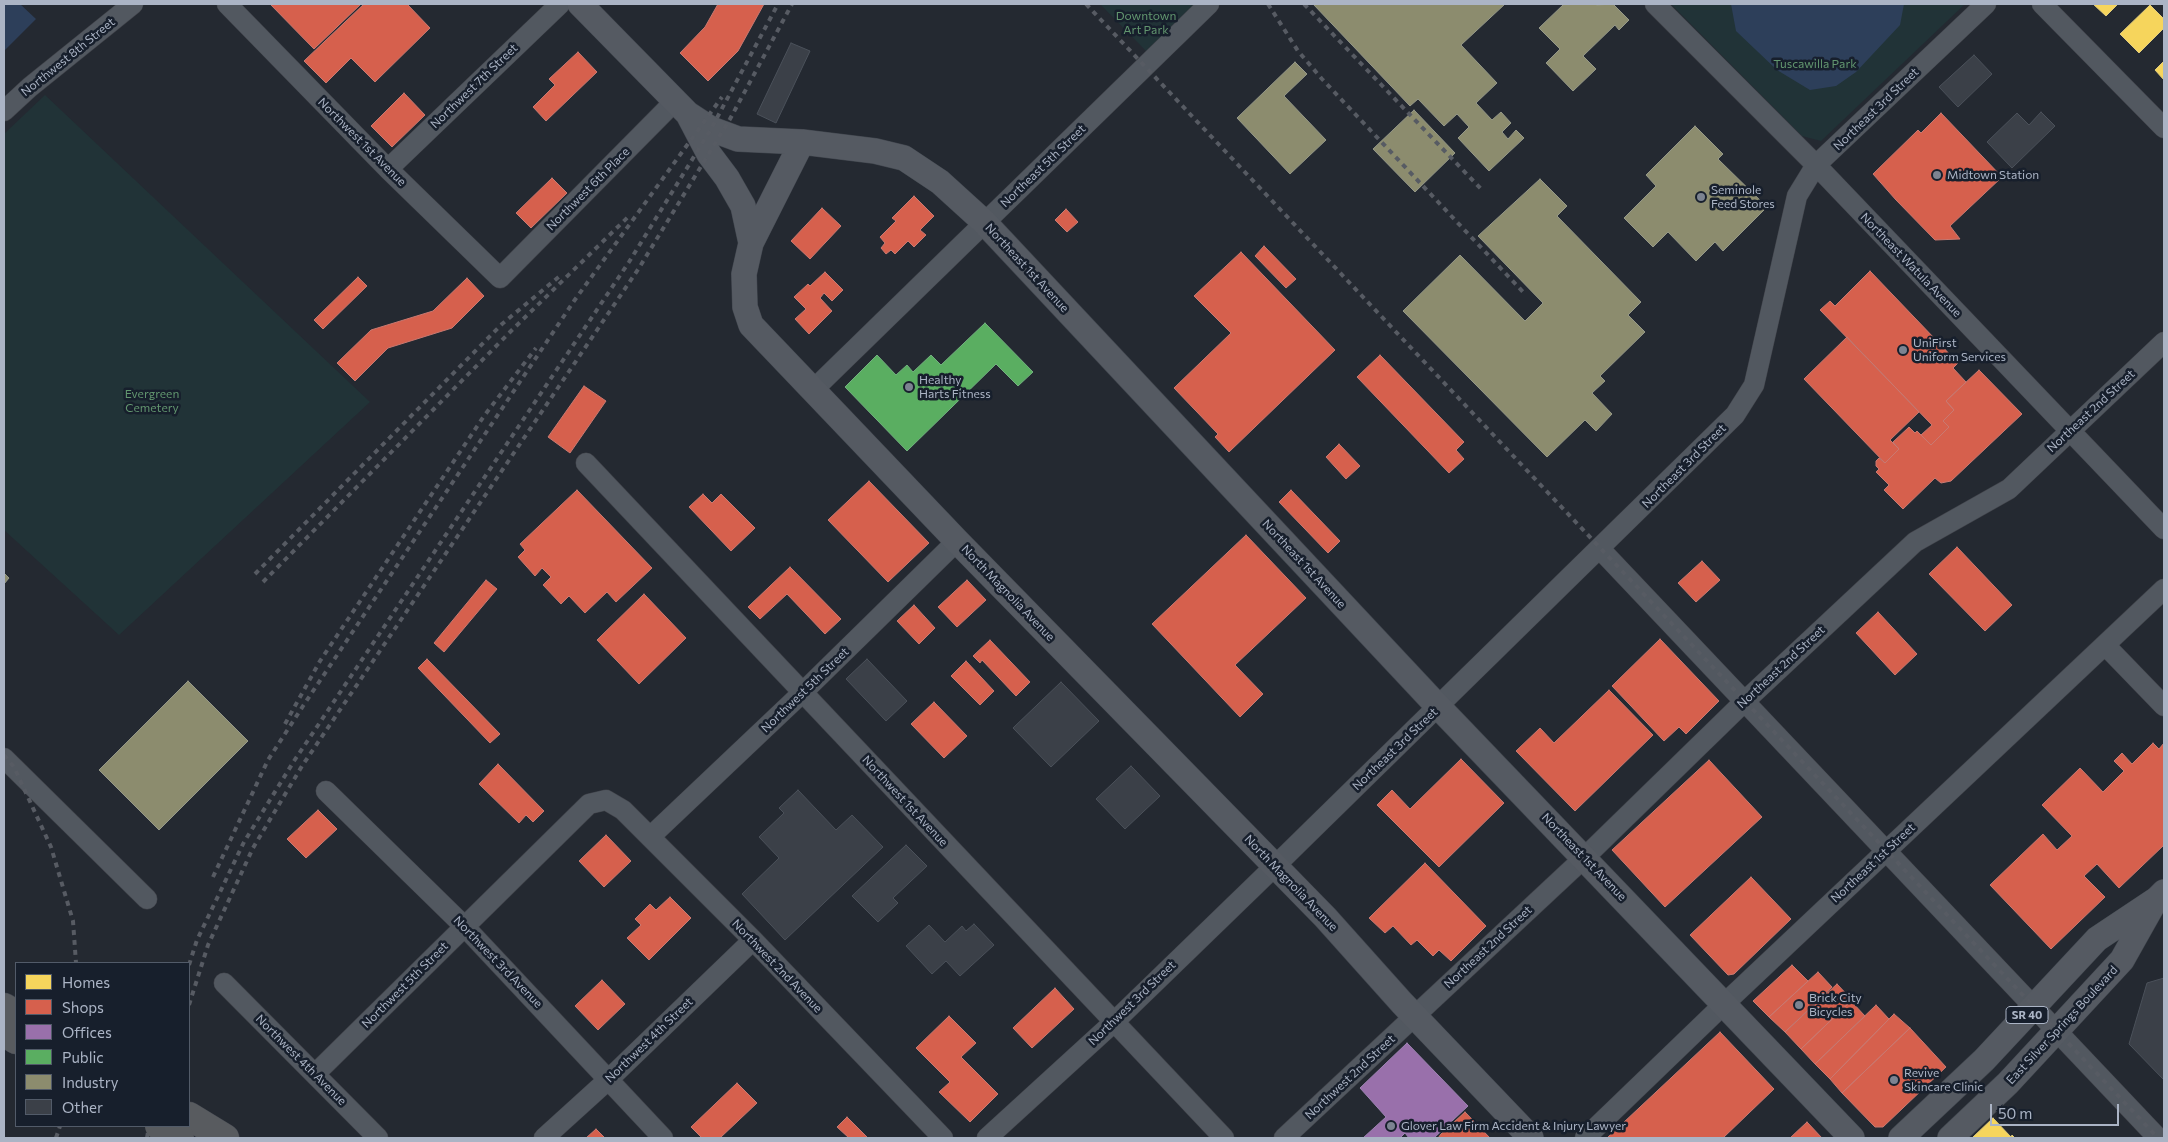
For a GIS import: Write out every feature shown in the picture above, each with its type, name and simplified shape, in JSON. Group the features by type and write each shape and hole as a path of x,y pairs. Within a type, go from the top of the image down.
{"highway":[{"path":"4,1006 12,1031"},
{"path":"190,1117 223,1137"},
{"path":"161,1127 180,1138"}],"main road":[{"name":"North Magnolia Avenue","path":"580,4 682,108 743,206 752,243 744,274 745,307 751,325 957,541 1325,917 1414,1016 1531,1138"},
{"name":"Northeast 1st Avenue","path":"682,108 711,129 738,139 802,142 875,151 904,158 940,182 984,222 1439,707 1585,857 1722,1005 1852,1138"},
{"path":"752,243 802,142"},
{"name":"East Silver Springs Boulevard","path":"1901,1138 1984,1060 2097,939 2160,895"},
{"name":"East Silver Springs Boulevard","path":"1950,1138 2008,1083 2122,960 2160,895"}],"street":[{"name":"Northwest 8th Street","path":"4,111 30,87 133,4"},
{"name":"Northwest 1st Avenue","path":"227,4 388,169 500,278"},
{"name":"Northwest 7th Street","path":"388,169 560,4"},
{"name":"Northeast 5th Street","path":"812,391 1210,4"},
{"name":"Northeast Watula Avenue","path":"1655,4 1816,165 2164,529"},
{"name":"Northeast 3rd Street","path":"1275,866 1735,415 1754,385 1796,196 1816,165 1986,4"},
{"path":"2042,4 2164,128"},
{"name":"Northwest 6th Place","path":"500,278 682,108"},
{"name":"Northeast 2nd Street","path":"1414,1016 1585,857 1745,701 1915,542 2009,489 2164,342"},
{"name":"Northwest 1st Avenue","path":"586,463 1224,1138"},
{"name":"Northwest 5th Street","path":"650,838 957,541"},
{"path":"1600,549 2158,1138"},
{"name":"Northeast 1st Street","path":"1585,1138 1722,1005 2164,589"},
{"path":"2105,645 2164,706"},
{"path":"4,758 147,899"},
{"name":"Northwest 3rd Avenue","path":"326,791 464,926 663,1138"},
{"name":"Northwest 5th Street","path":"315,1074 589,804 606,800"},
{"name":"Northwest 2nd Avenue","path":"606,800 622,810 752,940 943,1138"},
{"name":"Northwest 3rd Street","path":"987,1138 1114,1022 1275,866"},
{"name":"Northwest 4th Street","path":"544,1138 609,1079 752,940"},
{"name":"Northwest 4th Avenue","path":"224,983 378,1138"},
{"name":"Northwest 2nd Street","path":"1284,1138 1414,1016"}],"green space":[{"name":"Downtown Art Park","path":"1100,4 1195,4 1146,51"},
{"name":"Tuscawilla Park","path":"1671,4 1965,4 1821,141 1802,136"},
{"name":"Evergreen Cemetery","path":"45,95 370,402 119,635 4,530 4,134"}],"water":[{"path":"4,4 20,4 36,19 4,51"},
{"path":"1731,4 1904,4 1900,25 1856,72 1836,86 1810,90 1777,70 1736,31"}],"building: Homes":[{"path":"2093,4 2118,4 2106,16"},
{"path":"2150,5 2164,19 2164,28 2139,53 2120,34"},
{"path":"2164,61 2164,80 2155,70"},
{"path":"1993,1118 2011,1137 2012,1135 2015,1138 1972,1138"}],"building: Shops":[{"path":"270,4 361,4 314,49"},
{"path":"364,4 407,4 430,28 375,82 351,58 326,83 304,61"},
{"path":"718,4 764,4 738,51 708,81 680,53 705,27"},
{"path":"578,52 597,72 546,121 533,107 555,85 549,79"},
{"path":"404,93 425,115 392,147 371,126"},
{"name":"Midtown Station","path":"1941,113 2002,177 1950,226 1960,239 1935,240 1873,174 1918,130 1921,133"},
{"path":"552,178 567,193 531,228 516,213"},
{"path":"914,196 934,216 920,230 926,235 914,247 908,241 895,254 891,250 886,254 881,248 885,243 880,237 896,221 892,218"},
{"path":"822,208 841,226 810,259 791,241"},
{"path":"1066,209 1078,222 1067,232 1055,220"},
{"path":"1264,246 1296,279 1286,288 1255,256"},
{"path":"1241,252 1335,350 1229,452 1215,437 1218,434 1174,388 1231,333 1194,296"},
{"name":"UniFirst Uniform Services","path":"1870,271 1958,363 1953,368 1966,382 1946,401 1954,410 1943,421 1949,427 1931,445 1921,435 1932,425 1820,310 1830,301 1835,306"},
{"path":"825,272 843,290 832,301 824,293 820,298 832,311 809,334 795,319 806,309 794,297"},
{"path":"358,277 367,286 323,329 314,320"},
{"path":"467,278 484,296 452,328 388,348 355,381 337,363 371,330 433,311"},
{"name":"UniFirst Uniform Services","path":"1847,337 1919,412 1890,440 1899,449 1885,463 1804,379"},
{"path":"1380,355 1464,442 1456,450 1464,459 1449,473 1357,377"},
{"name":"UniFirst Uniform Services","path":"1979,370 2022,414 1951,481 1941,483 1935,478 1903,509 1884,490 1889,485 1876,472 1879,469 1876,466 1876,461 1879,458 1885,463 1899,449 1893,442 1909,427 1915,433 1917,431 1931,445 1949,427 1943,421 1954,410 1946,401"},
{"path":"584,386 606,401 570,453 548,437"},
{"path":"1339,444 1360,466 1346,479 1326,457"},
{"path":"869,481 929,543 888,582 828,520"},
{"path":"577,490 652,568 616,602 607,592 585,613 569,596 561,604 543,585 551,577 542,568 535,576 518,557 525,550 520,544"},
{"path":"1291,490 1340,541 1328,553 1279,502"},
{"path":"703,494 712,503 721,494 755,528 731,551 689,507"},
{"path":"1246,535 1306,598 1235,665 1263,694 1240,717 1152,624"},
{"path":"1957,547 2012,605 1985,631 1929,574"},
{"path":"1702,561 1720,580 1696,602 1678,583"},
{"path":"790,567 841,619 825,634 787,594 760,619 748,607"},
{"path":"486,580 497,589 444,652 434,643"},
{"path":"967,580 986,600 957,627 938,607"},
{"path":"644,594 686,638 639,684 597,640"},
{"path":"914,605 935,628 919,644 897,621"},
{"path":"1878,612 1917,654 1895,675 1856,633"},
{"path":"1660,639 1719,701 1686,734 1679,727 1664,741 1612,686"},
{"path":"990,640 1030,682 1016,696 982,660 980,663 973,656"},
{"path":"427,659 500,734 490,743 418,668"},
{"path":"966,661 994,691 980,705 951,676"},
{"path":"1609,690 1653,735 1575,811 1516,751 1540,728 1554,743"},
{"path":"934,702 967,736 944,758 911,724"},
{"path":"2153,743 2159,749 2164,743 2164,845 2119,888 2097,864 2084,876 2105,897 2051,949 1990,885 2043,834 2057,850 2072,836 2042,805 2080,768 2103,792 2124,771 2114,761 2122,753 2132,764"},
{"path":"1461,759 1504,803 1439,867 1377,805 1392,790 1410,809"},
{"path":"1709,760 1762,817 1665,907 1612,850"},
{"path":"498,764 544,811 533,822 526,815 519,823 479,784"},
{"path":"318,810 337,829 306,858 287,839"},
{"path":"606,835 631,861 604,887 579,861"},
{"path":"1425,863 1486,926 1451,961 1439,950 1433,956 1417,940 1411,945 1393,926 1385,933 1369,918"},
{"path":"1751,877 1791,919 1734,974 1728,975 1690,935"},
{"path":"670,897 691,918 649,960 627,938 641,925 635,919 650,904 656,910"},
{"path":"1792,965 1808,981 1769,1017 1753,1001"},
{"path":"1818,972 1832,987 1785,1032 1769,1017"},
{"path":"602,980 625,1004 598,1030 575,1006"},
{"path":"1837,984 1852,1000 1801,1049 1785,1032"},
{"path":"1055,988 1074,1009 1032,1048 1013,1028"},
{"path":"1851,1001 1865,1016 1815,1064 1801,1049"},
{"path":"1876,1005 1889,1019 1830,1079 1815,1064"},
{"path":"1894,1014 1910,1028 1842,1093 1830,1079"},
{"path":"949,1016 976,1043 961,1057 998,1094 970,1122 939,1092 950,1082 916,1048"},
{"name":"Revive Skincare Clinic","path":"1910,1028 1946,1067 1883,1127 1875,1127 1842,1093"},
{"path":"1720,1032 1774,1089 1723,1138 1607,1138"},
{"path":"737,1083 757,1103 720,1138 702,1138 691,1127"},
{"path":"1465,1112 1490,1138 1438,1138 1441,1134"},
{"path":"847,1117 868,1138 849,1138 837,1127"},
{"path":"1807,1122 1822,1138 1790,1138"},
{"path":"596,1129 605,1138 586,1138"}],"building: Offices":[{"path":"1407,1043 1468,1106 1434,1138 1409,1138 1405,1133 1400,1138 1363,1138 1386,1117 1360,1088"}],"building: Public":[{"name":"Healthy Harts Fitness","path":"985,323 1033,372 1018,386 996,364 907,451 845,387 877,355 896,375 907,365 913,372 931,355 941,365"}],"building: Industry":[{"path":"1313,4 1505,4 1461,45 1497,83 1476,103 1492,120 1501,112 1511,123 1502,132 1508,139 1516,130 1524,138 1489,171 1458,138 1469,127 1457,114 1444,126 1418,99 1410,106"},
{"path":"1564,4 1613,4 1629,20 1619,30 1615,25 1583,56 1596,69 1573,91 1546,63 1560,49 1539,28"},
{"path":"1295,62 1307,74 1284,96 1326,140 1290,174 1237,118"},
{"path":"1414,110 1455,153 1415,192 1373,149"},
{"name":"Seminole Feed Stores","path":"1695,126 1723,154 1718,159 1767,207 1723,251 1715,242 1696,261 1668,232 1653,247 1624,218 1656,186 1646,175"},
{"path":"1540,179 1567,206 1557,216 1641,302 1628,315 1645,332 1600,376 1605,381 1592,393 1612,414 1596,431 1585,420 1547,457 1403,311 1460,255 1525,321 1543,303 1478,236"},
{"path":"4,573 9,578 4,584"},
{"path":"188,681 248,741 159,830 99,770"}],"building: Other":[{"path":"791,43 810,51 776,123 757,114"},
{"path":"1974,55 1992,74 1958,107 1939,87"},
{"path":"2041,112 2055,126 2012,168 1987,142 2017,113 2029,125"},
{"path":"867,659 907,701 886,721 846,679"},
{"path":"1061,682 1099,721 1051,767 1013,728"},
{"path":"1131,766 1160,796 1125,829 1096,799"},
{"path":"798,790 836,830 852,815 883,847 785,940 742,894 779,858 759,837 784,813 779,808"},
{"path":"906,845 927,866 893,898 898,903 878,922 852,896"},
{"path":"974,924 994,945 960,976 946,961 932,974 906,946 929,925 945,942 962,926 966,931"},
{"path":"2164,978 2164,1080 2129,1044 2147,983"}],"railway":[{"path":"190,962 197,940 244,842 294,761 629,262 711,129 778,4"},
{"path":"190,1002 208,945 253,848 302,766 639,268 730,119 792,4"},
{"path":"1086,4 2158,1138"},
{"path":"1268,4 1298,51 1322,79 1524,293"},
{"path":"1304,4 1482,190"},
{"path":"213,877 268,760 303,706 574,301 722,97"},
{"path":"263,582 511,331 629,216"},
{"path":"255,574 502,324 561,275"},
{"path":"285,724 320,661 484,416 536,348"},
{"path":"4,755 14,767 51,847 73,921 76,962"},
{"path":"56,1138 60,1127"},
{"path":"147,1138 149,1127"},
{"path":"162,1138 164,1127"}],"place":[{"name":"Midtown Station","path":"1937,175"},
{"name":"Seminole Feed Stores","path":"1701,197"},
{"name":"UniFirst Uniform Services","path":"1903,350"},
{"name":"Healthy Harts Fitness","path":"909,387"},
{"name":"Brick City Bicycles","path":"1799,1005"},
{"name":"Revive Skincare Clinic","path":"1894,1080"},
{"name":"Glover Law Firm Accident & Injury Lawyer","path":"1391,1126"}]}
